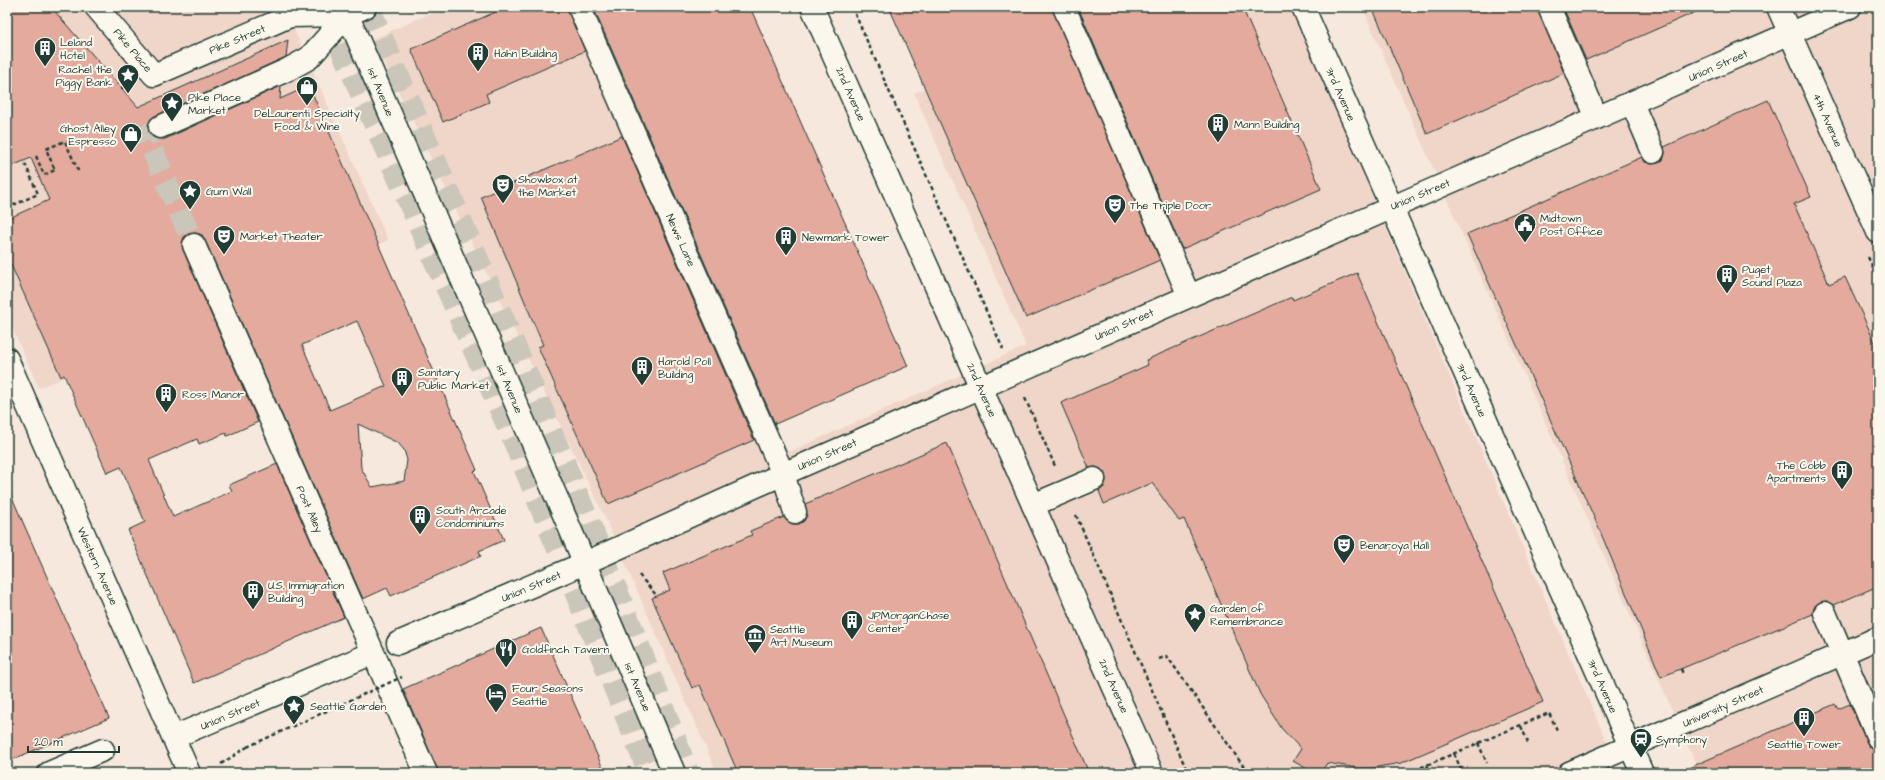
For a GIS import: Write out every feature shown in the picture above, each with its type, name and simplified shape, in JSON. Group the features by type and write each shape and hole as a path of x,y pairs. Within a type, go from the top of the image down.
{"main road":[{"name":"Pike Place","path":"96,7 154,75"},
{"name":"News Lane","path":"579,7 783,474 795,512"},
{"name":"2nd Avenue","path":"812,7 1152,773"},
{"path":"1064,7 1189,296"},
{"name":"3rd Avenue","path":"1303,7 1642,773"},
{"path":"1548,7 1597,118"},
{"name":"4th Avenue","path":"1778,7 1878,232"},
{"name":"Union Street","path":"398,643 585,564 783,474 1850,7"},
{"name":"Pike Street","path":"154,75 290,16 352,10"},
{"path":"160,127 289,69 309,58 352,10"},
{"name":"1st Avenue","path":"352,10 674,773"},
{"path":"1632,103 1653,152"},
{"name":"Post Alley","path":"194,245 426,773"},
{"name":"Western Avenue","path":"7,359 189,773"},
{"path":"1033,505 1094,479"},
{"path":"1825,613 1878,738"},
{"name":"University Street","path":"1569,773 1878,638"},
{"name":"Union Street","path":"174,737 373,653"},
{"path":"49,773 103,750"}],"path":[{"path":"36,156 44,175 55,170 46,149 65,141 80,173"},
{"path":"7,208 38,194 24,161"},
{"path":"639,575 657,596"},
{"path":"1159,659 1168,656 1248,773"},
{"path":"1681,669 1683,674"},
{"path":"221,764 247,747 402,677"},
{"path":"1408,773 1549,713 1558,732"},
{"path":"1521,726 1529,745"},
{"path":"1478,744 1487,763"},
{"path":"1454,754 1463,773"},
{"path":"1427,765 1431,773"},
{"path":"1305,773 1307,769"},
{"path":"131,773 138,770"}],"shaded area":[{"name":"Pike Place Market","path":"7,7 284,7 388,240 39,388 7,317"},
{"path":"444,7 572,7 769,461 1026,346 914,93 1078,24 1071,7 1291,7 1620,773 717,773 603,513 373,39"},
{"path":"1362,7 1878,7 1878,773 1700,773"}],"building":[{"path":"7,7 51,7 138,107 288,40 286,57 155,116 150,120 148,132 153,137 165,139 281,86 280,99 309,86 477,470 474,471 504,540 479,551 481,556 391,596 387,588 363,599 205,240 202,235 196,233 189,234 184,237 182,243 183,250 258,422 227,436 226,433 199,444 197,439 149,460 173,517 232,491 229,485 277,464 344,617 194,683 128,530 145,522 121,467 107,473 64,375 61,377 7,256 7,219 49,200 31,158 7,168","holes":["357,321 386,386 330,410 302,345","358,424 398,443 404,450 407,460 404,481 372,487 361,468"]},
{"name":"Hahn Building","path":"507,7 567,7 585,51 486,94 489,102 443,122 411,49"},
{"name":"Newmark Tower","path":"593,7 750,7 908,366 775,424"},
{"path":"889,7 1052,7 1160,260 1026,318"},
{"name":"Mann Building","path":"1078,7 1242,7 1321,189 1182,249"},
{"path":"1372,7 1537,7 1564,73 1427,134"},
{"path":"1563,7 1707,7 1586,60"},
{"path":"1768,100 1811,197 1794,204 1829,284 1845,277 1878,349 1878,586 1834,605 1827,601 1820,602 1815,606 1813,614 1661,677 1597,524 1467,234 1642,157 1645,162 1651,164 1658,163 1663,160 1665,154 1664,147"},
{"path":"622,136 754,440 608,504 538,347 543,345 481,197"},
{"name":"Benaroya Hall","path":"1357,273 1543,702 1401,763 1372,768 1357,768 1327,763 1321,773 1314,773 1293,761 1301,749 1282,729 1260,694 1184,519 1179,521 1152,483 1104,504 1099,491 1104,487 1106,481 1105,474 1101,469 1096,467 1089,468 1061,403 1148,365 1146,360 1292,297 1293,300"},
{"name":"JPMorganChase Center","path":"947,443 1089,773 738,773 700,685 692,688 652,598 670,590 663,573 752,535 750,531 784,517 792,524 799,524 804,521 807,515 805,504"},
{"path":"7,486 109,718 7,762"},
{"name":"Four Seasons Seattle","path":"541,628 605,773 439,773 403,689"},
{"name":"Seattle Tower","path":"1835,704 1838,709 1850,704 1867,743 1871,748 1878,750 1878,773 1677,773"}],"tunnel":[{"path":"369,7 533,388 613,580 688,773"},
{"path":"326,14 510,432 649,773"},
{"path":"160,127 146,136 194,245"}],"place":[{"name":"Leland Hotel","path":"45,68"},
{"name":"Hahn Building","path":"478,72"},
{"name":"Rachel the Piggy Bank","path":"128,94"},
{"name":"DeLaurenti Specialty Food & Wine","path":"307,106"},
{"name":"Pike Place Market","path":"172,122"},
{"name":"Mann Building","path":"1218,144"},
{"name":"Ghost Alley Espresso","path":"131,154"},
{"name":"Showbox at the Market","path":"503,204"},
{"name":"Gum Wall","path":"190,210"},
{"name":"The Triple Door","path":"1115,224"},
{"name":"Midtown Post Office","path":"1525,244"},
{"name":"Market Theater","path":"224,256"},
{"name":"Newmark Tower","path":"786,256"},
{"name":"Puget Sound Plaza","path":"1727,294"},
{"name":"Harold Poll Building","path":"642,386"},
{"name":"Sanitary Public Market","path":"402,398"},
{"name":"Ross Manor","path":"166,414"},
{"name":"The Cobb Apartments","path":"1842,490"},
{"name":"South Arcade Condominiums","path":"420,536"},
{"name":"Benaroya Hall","path":"1344,564"},
{"name":"U.S. Immigration Building","path":"253,610"},
{"name":"Garden of Remembrance","path":"1195,634"},
{"name":"JPMorganChase Center","path":"852,640"},
{"name":"Seattle Art Museum","path":"755,654"},
{"name":"Goldfinch Tavern","path":"506,668"},
{"name":"Four Seasons Seattle","path":"496,714"},
{"name":"Seattle Garden","path":"294,726"},
{"name":"Seattle Tower","path":"1804,738"},
{"name":"Symphony","path":"1641,758"}]}
